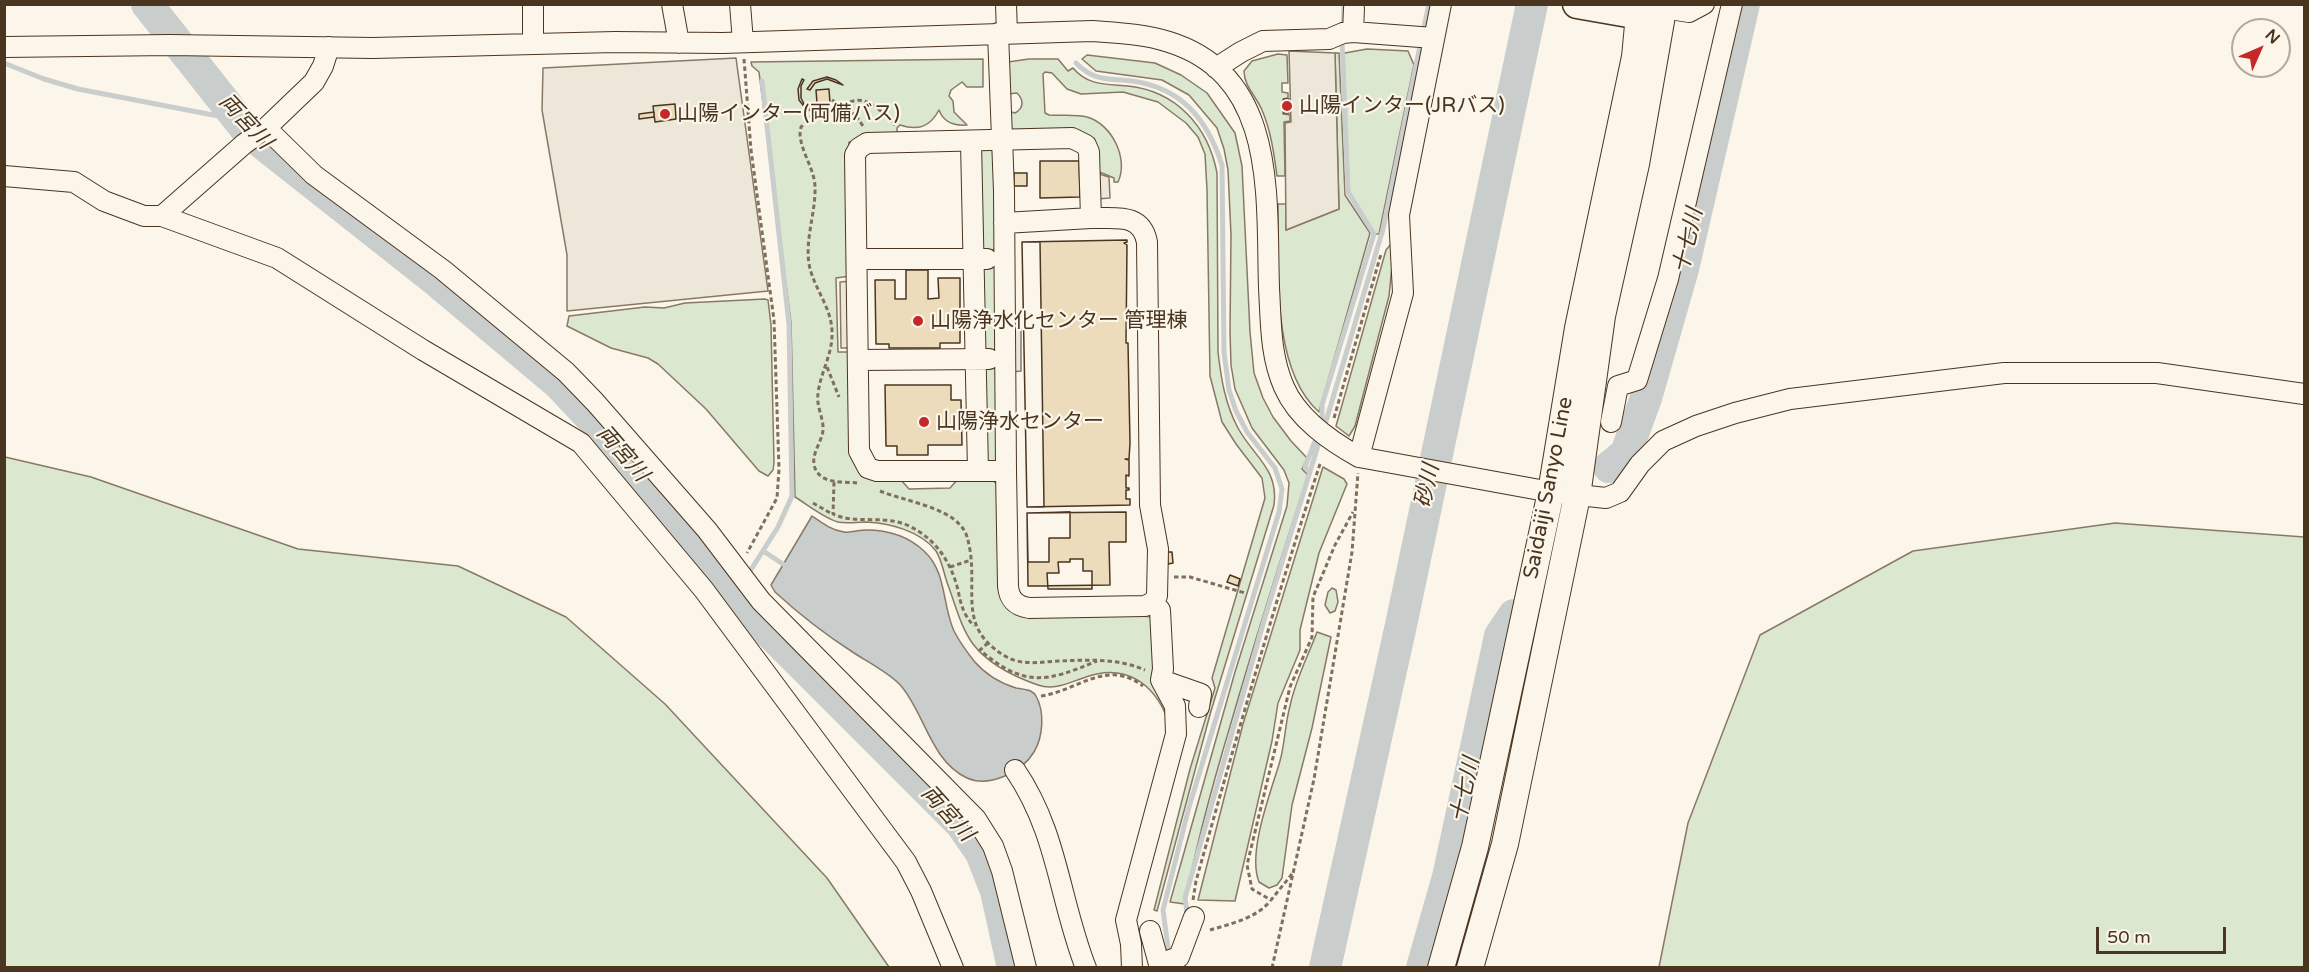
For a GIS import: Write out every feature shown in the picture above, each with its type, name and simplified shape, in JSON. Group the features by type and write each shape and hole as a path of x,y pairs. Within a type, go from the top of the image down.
{"highway":[{"path":"1589,6 1653,7"}],"main road":[{"name":"Saidaiji Sanyo Line","path":"1441,968 1475,847 1551,492 1578,328 1635,57 1653,7"},
{"name":"Saidaiji Sanyo Line","path":"1470,968 1505,844 1576,496 1602,316 1636,164 1653,7"}],"street":[{"path":"532,4 533,44"},
{"path":"672,4 679,43"},
{"path":"740,4 743,42"},
{"path":"1004,222 1091,218 1127,219 1138,224 1145,231 1150,505 1158,549 1158,576 1157,596 1153,602 1145,606 1078,598 1022,607 1009,595 1004,358 1004,222 1000,140 1002,33 1006,4"},
{"path":"1368,459 1403,293 1399,215 1441,4"},
{"path":"1653,7 1689,12 1704,4"},
{"path":"1611,422 1618,386 1637,380 1668,279 1732,4"},
{"path":"1353,32 1354,8"},
{"path":"4,46 329,47 679,43 1092,32 1149,37 1183,47 1216,68 1234,88 1247,108 1256,129 1262,155 1274,362 1285,389 1302,414 1339,446 1368,459 1576,496 1606,498 1620,492 1640,464 1663,441 1696,426 1735,413 1790,399 2004,373 2157,373 2304,394"},
{"path":"1216,68 1240,52 1263,41 1329,39 1343,33 1353,32 1434,38"},
{"path":"162,216 244,144 266,128 314,82 329,47"},
{"path":"266,128 315,175 443,270 566,372 707,530 761,601 976,819 993,846 1002,871 1026,968"},
{"path":"1006,471 877,471 868,468 859,451 855,155 859,148 867,143 1072,138 1086,145 1089,152 1091,218"},
{"path":"971,142 978,471"},
{"path":"4,176 74,182 104,201 144,216 162,216 278,258 423,350 581,443 704,591 906,862 921,891 953,968"},
{"path":"858,260 1003,259"},
{"path":"859,360 1004,358"},
{"path":"1153,602 1161,610 1163,669 1154,686"},
{"path":"1154,686 1201,694 1199,707"},
{"path":"1132,968 1131,944 1126,920 1176,734 1175,706 1154,686"},
{"path":"1015,770 1028,789 1041,816 1057,863 1078,946 1086,968"},
{"path":"1150,932 1159,966 1179,957 1194,917"}],"path":[{"path":"736,568 760,531 777,498 779,469 774,320 752,150 743,42"},
{"path":"832,100 861,120 863,132"},
{"path":"863,484 834,482 819,474 814,466 816,447 823,430 818,395 829,357 832,334 831,321 809,264 808,249 815,200 814,183 800,134 801,127 810,117 828,117 852,101 869,103 880,110 899,129"},
{"path":"1332,423 1384,247"},
{"path":"1272,968 1316,767 1352,552 1355,509 1368,459"},
{"path":"1194,917 1193,899 1196,881 1291,555 1320,464"},
{"path":"833,514 834,482"},
{"path":"877,490 949,516 959,523 967,535 971,560 972,616 976,628"},
{"path":"813,503 844,519 894,520 927,536 942,551 950,567 966,617 988,643 1007,658 1020,663 1099,661 1132,664 1146,670 1154,686"},
{"path":"1270,900 1252,889 1247,865 1253,833 1290,687 1312,637 1314,597 1335,545 1355,509"},
{"path":"950,567 971,560"},
{"path":"1158,576 1190,577 1245,593"},
{"path":"988,643 980,650 997,665 1034,679 1054,678 1099,661"},
{"path":"1041,696 1057,694 1092,677 1113,674 1154,686"},
{"path":"1188,936 1243,919 1265,908 1293,873"}],"green space":[{"path":"1367,49 1408,51 1414,65 1379,234 1375,234 1348,190 1344,55"},
{"path":"1335,53 1339,53 1345,195 1370,233 1319,412 1303,393 1292,370 1285,343 1278,285 1278,204 1286,204 1286,230 1339,209"},
{"path":"1278,54 1287,55 1288,83 1282,83 1282,92 1288,93 1288,98 1283,99 1283,114 1290,115 1290,121 1284,122 1285,176 1277,176 1268,126 1248,86 1244,71 1252,61"},
{"path":"1087,55 1155,63 1181,75 1207,93 1235,133 1242,166 1254,373 1273,417 1307,458 1302,469 1308,475 1218,768 1185,904 1170,902 1235,672 1287,506 1289,483 1284,470 1252,428 1235,389 1231,365 1231,235 1228,170 1217,128 1189,95 1162,80 1096,71 1082,59"},
{"path":"983,59 983,87 967,87 962,82 951,90 949,96 953,101 954,112 967,125 950,123 939,110 932,120 923,126 912,128 900,125 897,128 897,134 862,134 861,142 849,142 850,276 836,278 838,352 852,352 854,457 901,480 909,489 950,488 959,478 992,480 997,484 1002,598 1151,617 1170,704 1168,720 1155,696 1146,686 1125,675 1100,673 1062,685 1044,687 1002,669 986,658 969,638 959,616 940,559 930,544 913,533 894,526 866,522 838,522 795,497 791,323 759,72 751,62"},
{"path":"1058,59 1068,71 1073,68 1091,81 1145,89 1161,95 1175,103 1187,114 1198,126 1206,140 1217,173 1218,352 1222,381 1238,428 1264,463 1273,482 1275,493 1274,505 1211,711 1157,911 1154,910 1190,769 1215,688 1212,678 1265,498 1262,478 1222,422 1210,376 1207,190 1205,154 1198,137 1186,123 1158,102 1123,92 1081,94 1067,89 1052,73 1045,72 1043,74 1045,113 1087,117 1104,127 1111,135 1120,153 1121,163 1118,182 1114,182 1114,178 1097,171 1095,149 1014,131 1009,127 1008,111 1015,113 1022,104 1017,93 1008,94 1008,62"},
{"path":"982,147 992,148 995,152 997,246 990,253 982,250 978,154"},
{"path":"1392,243 1394,246 1389,296 1355,426 1349,436 1336,426 1386,250"},
{"path":"991,264 997,271 997,349 993,353 983,349 983,266"},
{"path":"768,300 771,325 774,463 773,470 768,476 759,471 706,409 658,364 648,358 611,348 567,326 569,316 645,307 664,308 685,303"},
{"path":"985,365 996,365 999,459 996,462 988,462 984,459"},
{"path":"5,457 91,477 298,549 458,566 566,617 665,704 827,878 889,967 5,967"},
{"path":"1323,467 1344,479 1347,484 1319,553 1300,630 1300,650 1278,703 1272,741 1235,901 1198,900 1243,724"},
{"path":"2115,523 2304,537 2304,967 1659,967 1688,823 1760,635 1913,551"},
{"path":"1332,588 1336,590 1338,602 1335,611 1330,613 1325,605 1328,592"},
{"path":"1317,632 1331,637 1312,728 1292,805 1282,878 1277,885 1269,888 1259,882 1256,869 1258,839 1282,754 1292,697"}],"shaded area":[{"path":"1289,51 1335,53 1339,209 1286,230 1285,123 1291,122"},
{"path":"736,58 768,291 567,311 567,255 542,110 543,68"},
{"path":"1096,173 1109,177 1110,198 1097,199"},
{"path":"852,281 854,348 841,348 840,282"},
{"path":"1014,317 1021,320 1021,371 1011,372"},
{"path":"812,516 839,531 874,530 897,535 911,541 931,559 937,569 954,631 971,658 999,681 1032,692 1039,702 1042,724 1039,739 1034,752 1022,766 1004,776 985,781 967,778 955,770 937,749 910,698 898,682 823,632 775,592 771,585"}],"building":[{"path":"827,77 843,85 827,79 815,83 810,90 807,89 813,81"},
{"path":"802,79 804,80 801,86 801,98 805,106 814,112 806,109 799,100 798,89"},
{"path":"829,89 830,103 817,103 816,90"},
{"name":"山陽インター(JRバス)","path":"1284,99 1289,99 1289,113 1284,113"},
{"name":"山陽インター(両備バス)","path":"675,104 676,119 655,122 653,106"},
{"path":"654,112 654,117 639,119 639,114"},
{"path":"1040,161 1079,161 1080,197 1040,198"},
{"path":"1014,173 1027,173 1027,186 1014,186"},
{"path":"1127,240 1124,243 1127,245 1126,343 1128,343 1130,443 1129,459 1125,459 1129,460 1126,488 1129,490 1126,490 1126,499 1130,499 1130,505 1027,507 1022,242"},
{"path":"1022,242 1040,242 1044,507 1027,507"},
{"name":"山陽浄水化センター 管理棟","path":"906,270 928,270 928,299 939,298 938,278 960,278 960,343 940,343 940,348 889,348 889,344 876,344 875,280 895,280 895,299 906,299"},
{"name":"山陽浄水センター","path":"885,385 951,385 951,400 961,400 962,445 928,445 928,455 897,455 897,446 886,446"},
{"path":"1070,512 1070,538 1049,538 1049,562 1028,562 1027,513"},
{"path":"1126,512 1126,542 1109,542 1110,585 1028,586 1027,513"},
{"path":"1167,552 1172,552 1173,563 1168,564"},
{"path":"1070,559 1083,559 1083,571 1092,571 1092,589 1048,589 1047,573 1059,573 1058,562 1070,562"},
{"path":"1230,575 1240,579 1238,586 1227,582"}],"waterway":[{"name":"両宮川","path":"147,4 249,133 434,279 559,384 622,451 749,612 961,824 981,853 996,891 1013,968"},
{"path":"1343,30 1344,4"},
{"path":"1423,32 1429,4"},
{"name":"砂川","path":"1325,968 1401,625 1532,4"},
{"name":"十七川","path":"1609,467 1626,453 1646,398 1683,269 1744,4"},
{"path":"1322,425 1322,405 1374,234 1348,192 1342,39"},
{"path":"1324,428 1383,229 1421,41"},
{"path":"4,63 44,79 78,89 239,120"},
{"path":"1076,63 1095,76 1132,81 1165,91 1190,108 1209,133 1222,165 1224,352 1229,390 1236,411 1247,432 1275,468 1282,489 1279,512 1189,807 1163,910 1169,955"},
{"path":"747,576 778,527 792,496 789,324 762,81"},
{"path":"1310,472 1305,467 1317,436"},
{"path":"1187,913 1185,898 1265,617 1321,436"},
{"path":"763,551 783,564"},
{"path":"734,594 742,583"},
{"name":"十七川","path":"1422,968 1448,877 1500,636 1514,615"}],"place":[{"name":"山陽インター(JRバス)","path":"1287,106"},
{"name":"山陽インター(両備バス)","path":"665,114"},
{"name":"山陽浄水化センター 管理棟","path":"918,321"},
{"name":"山陽浄水センター","path":"924,422"}]}
